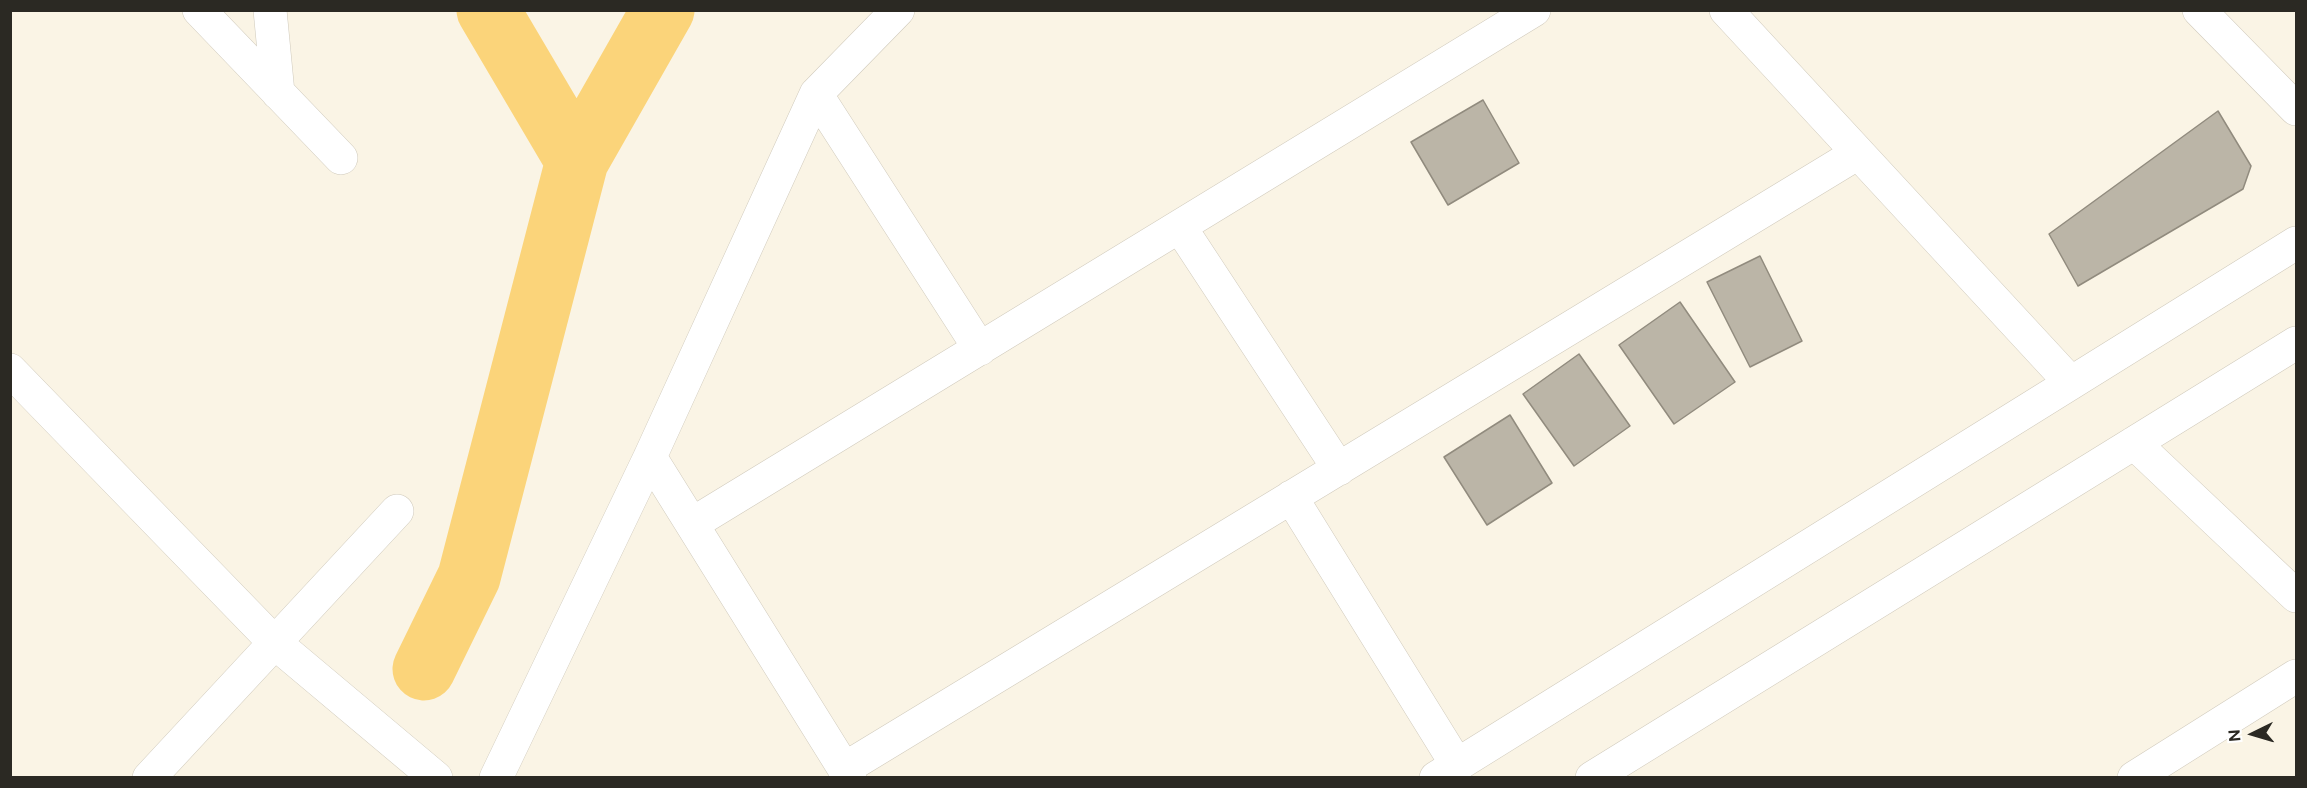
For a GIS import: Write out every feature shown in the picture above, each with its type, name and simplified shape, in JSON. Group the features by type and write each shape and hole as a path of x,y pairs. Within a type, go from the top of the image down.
{"street":[{"path":"199,10 342,158"},
{"path":"270,10 279,93"},
{"path":"500,775 650,457 816,94 898,10"},
{"path":"692,524 1534,10"},
{"path":"1726,10 2071,383"},
{"path":"2199,10 2296,109"},
{"path":"816,94 980,349"},
{"path":"650,457 847,773 1291,497 1858,153"},
{"path":"1180,227 1339,469"},
{"path":"1291,497 1446,771 2296,243"},
{"path":"1592,777 2296,343"},
{"path":"16,388 274,642 436,777"},
{"path":"2134,443 2296,596"},
{"path":"149,777 397,511"},
{"path":"2134,777 2296,676"}],"building":[{"path":"1483,100 1519,163 1448,205 1411,142"},
{"path":"2218,111 2251,166 2243,189 2078,286 2049,234"},
{"path":"1760,256 1802,341 1750,367 1707,282"},
{"path":"1680,302 1735,382 1674,424 1619,345"},
{"path":"1579,354 1630,426 1574,466 1523,394"},
{"path":"1510,415 1552,483 1487,525 1444,457"}],"waterway":[{"path":"488,10 577,161"},
{"path":"424,669 469,577 577,161 663,10"}]}
